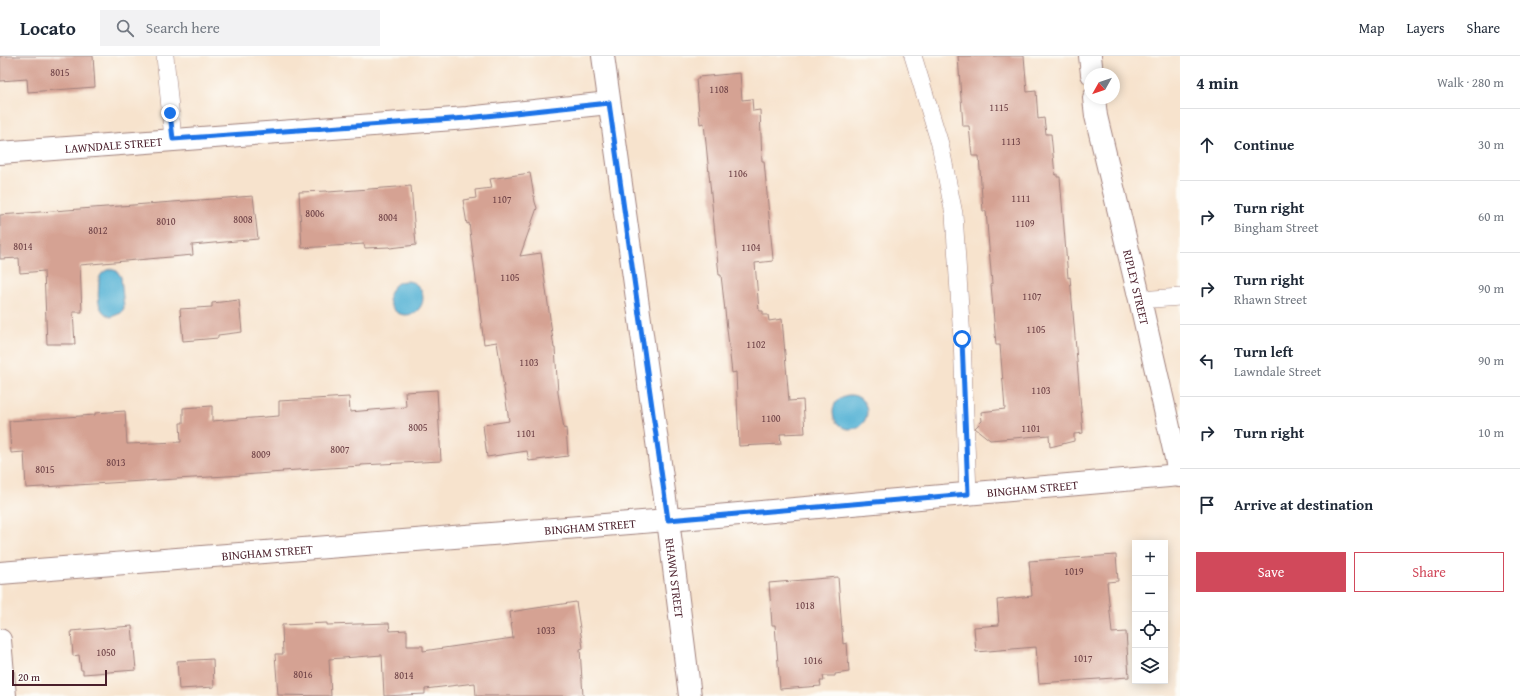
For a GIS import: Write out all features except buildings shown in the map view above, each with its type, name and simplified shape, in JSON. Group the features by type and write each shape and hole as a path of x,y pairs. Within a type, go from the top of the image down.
{"street":[{"name":"RHAWN STREET","path":"603,56 668,520 690,696"},
{"path":"1090,56 1091,68"},
{"name":"LAWNDALE STREET","path":"0,153 467,118 609,103"},
{"name":"RIPLEY STREET","path":"1095,104 1096,116 1180,475"},
{"name":"BINGHAM STREET","path":"0,573 668,520 1180,475"},
{"path":"0,640 5,696"}],"lane":[{"path":"165,56 173,139"},
{"path":"913,56 940,144 954,214 962,339 968,494"},
{"path":"1140,300 1180,297"}],"water":[{"path":"110,269 117,271 121,277 124,308 121,313 111,317 102,310 98,296 99,279 103,272"},
{"path":"403,281 409,281 413,282 420,288 423,298 422,305 416,312 409,315 403,315 399,314 392,308 389,301 389,295 390,291 396,284"},
{"path":"847,395 853,395 857,396 864,402 867,412 866,419 860,426 853,429 847,429 843,428 836,422 833,415 833,409 834,405 840,398"}],"route":[{"path":"170,113 173,139 467,118 609,103 668,520 968,494 962,339"}]}
